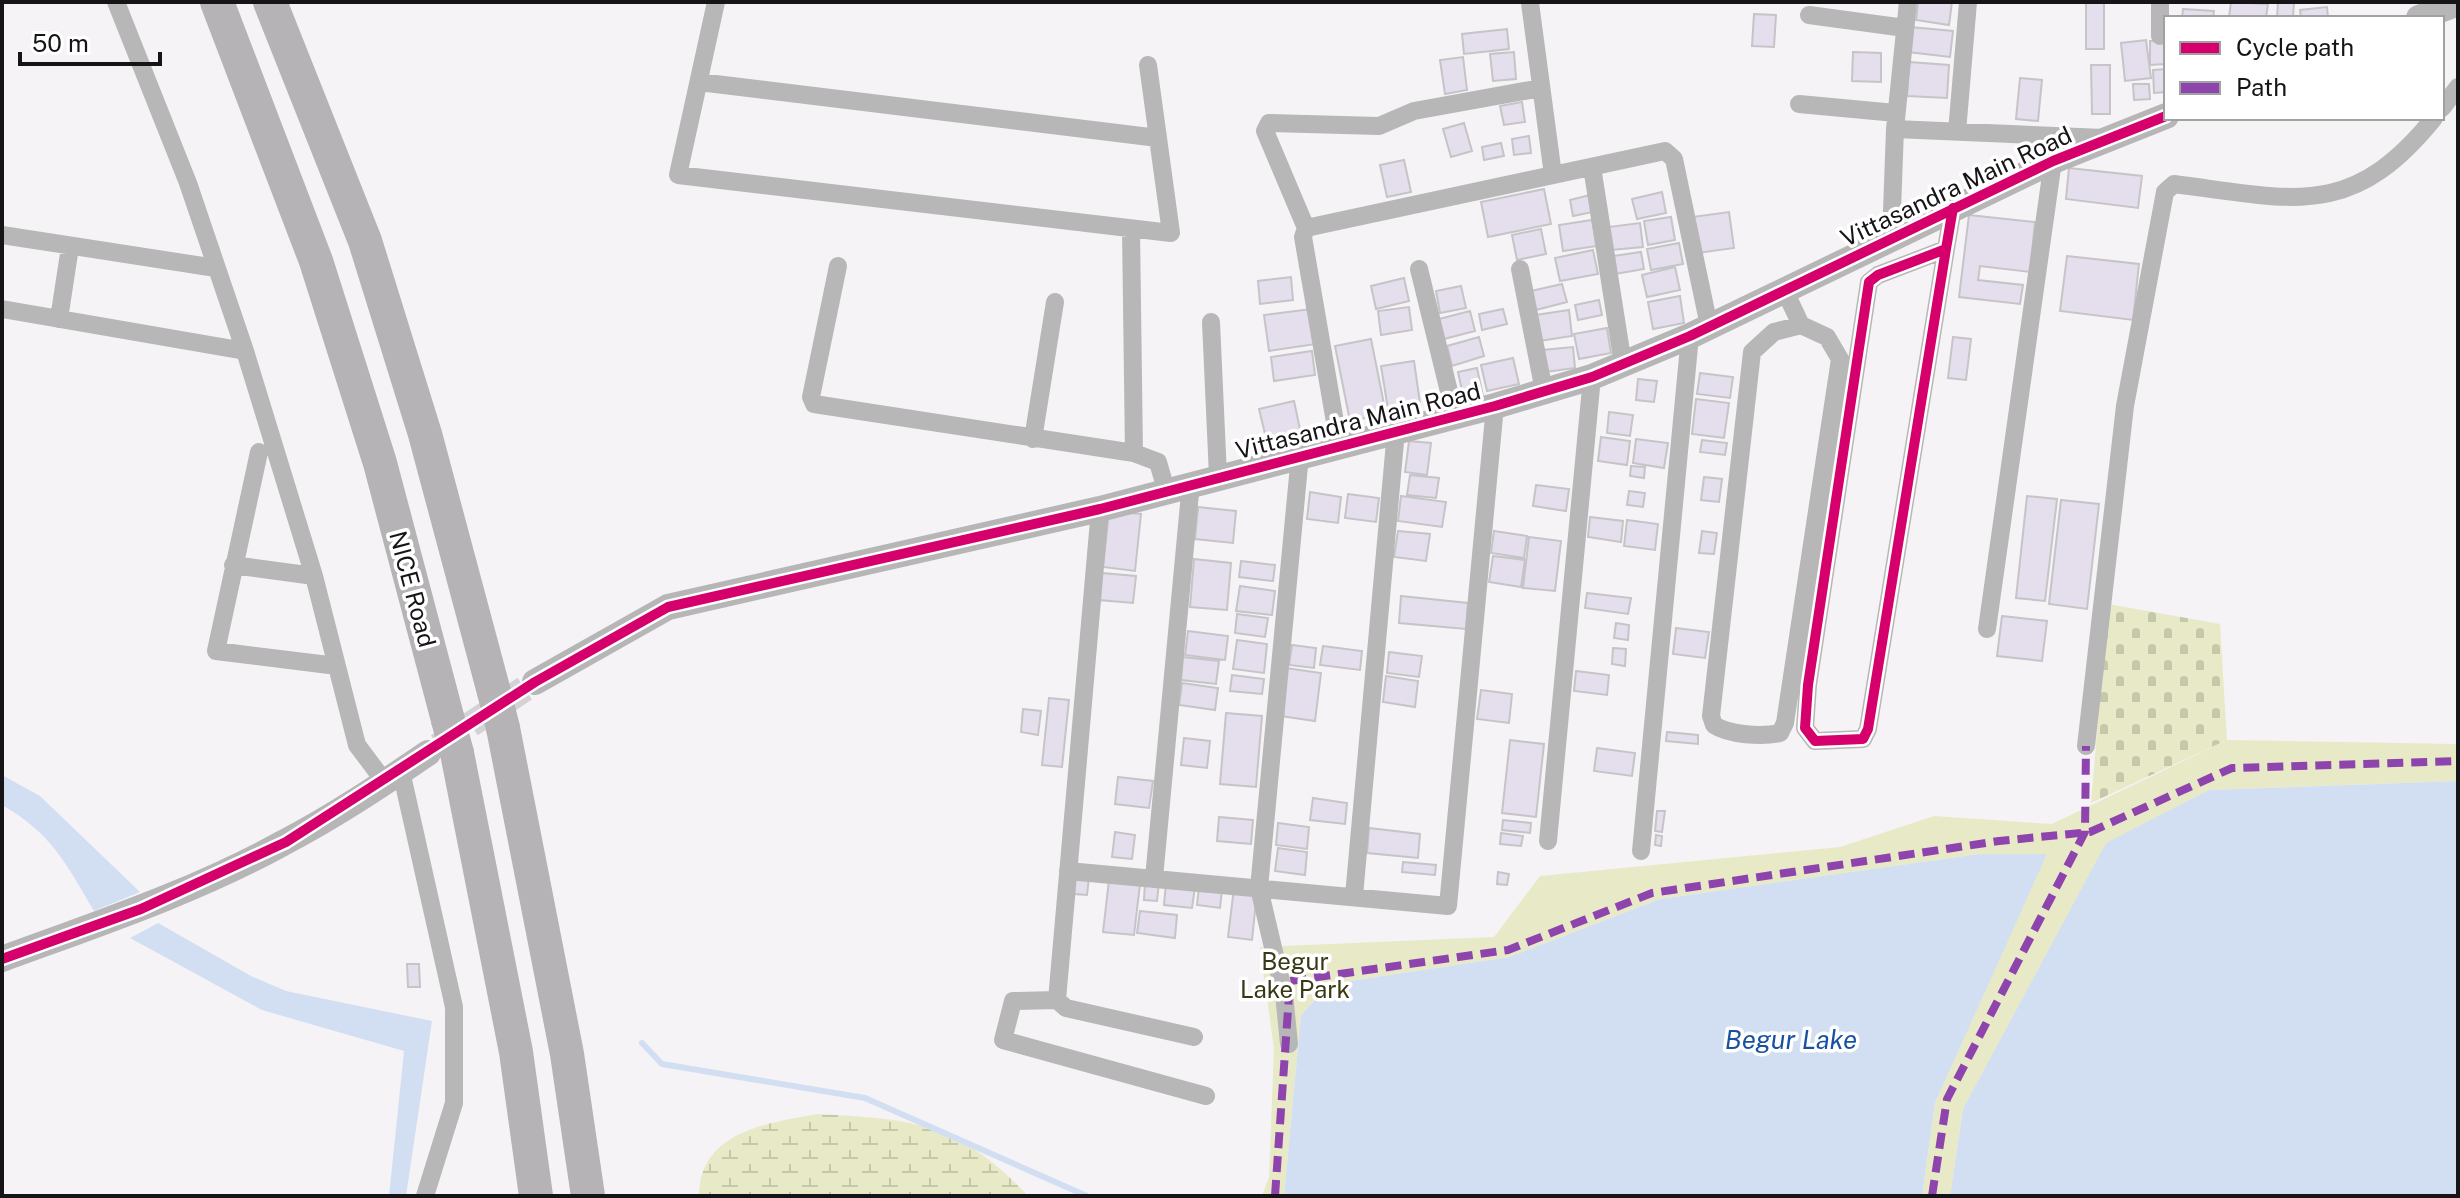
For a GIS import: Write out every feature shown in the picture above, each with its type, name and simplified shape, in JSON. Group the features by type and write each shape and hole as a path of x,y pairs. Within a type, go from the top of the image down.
{"highway":[{"name":"NICE Road","path":"217,2 316,261 380,463 448,720 442,753 516,1052 536,1196"},
{"path":"270,2 365,241 425,434 494,692 567,1054 588,1196"}],"street":[{"path":"116,2 188,183 245,351 314,576 357,745 393,776 454,1007 454,1103 425,1196"},
{"path":"716,2 678,175 1171,233 1148,65"},
{"path":"1891,238 1895,121 1908,2"},
{"path":"1957,132 1968,2"},
{"path":"2160,2 2160,36"},
{"path":"1530,3 1553,175"},
{"path":"2424,16 2458,3"},
{"path":"1809,15 1905,28"},
{"path":"699,82 1158,138"},
{"path":"2444,105 2458,87"},
{"path":"1339,445 1303,237 1306,228 1265,131 1269,123 1379,126 1414,111 1541,88"},
{"path":"1799,104 1957,132 2110,138"},
{"name":"Vittasandra Main Road","path":"535,682 668,607 1100,509 1495,406 1592,377 1700,331 2053,161 2164,117"},
{"path":"2086,746 2125,406 2168,186 2297,199 2324,197 2350,188 2387,168 2406,153 2432,120"},
{"path":"1306,228 1665,151 1670,153 1700,331 1641,851"},
{"path":"1987,629 2053,161"},
{"path":"1592,167 1623,364"},
{"path":"1946,249 1878,275 1869,282 1808,685 1805,728 1815,741 1863,739 1868,729 1953,208"},
{"path":"1131,229 1134,453"},
{"path":"2,235 216,268"},
{"path":"59,319 70,247"},
{"path":"838,266 811,397 814,404 1134,453 1158,462 1166,490"},
{"path":"1419,269 1455,416"},
{"path":"1520,269 1544,391"},
{"path":"1784,289 1801,325 1827,337 1840,359 1785,723 1780,733 1771,735 1722,730 1714,725 1711,716 1752,352 1774,332 1801,325"},
{"path":"1033,439 1055,302"},
{"path":"2,309 245,351"},
{"path":"1211,322 1218,476"},
{"path":"1548,841 1592,377"},
{"path":"1068,871 1448,906 1495,406"},
{"path":"1354,896 1396,431"},
{"path":"259,452 216,651 337,666"},
{"path":"1289,1044 1284,994 1259,888 1300,455"},
{"path":"1154,878 1191,483"},
{"path":"1057,1000 1100,509"},
{"path":"233,565 314,576"},
{"path":"2,959 141,909 286,842 393,776 442,753"},
{"path":"1194,1037 1066,1008 1057,1000 1013,1001 1003,1040 1206,1096"}],"green space":[{"path":"2108,604 2220,624 2227,740 2091,803"},
{"name":"Begur Lake Park","path":"2227,740 2458,744 2458,781 2209,790 1963,1109 1950,1196 1922,1196 1935,1103 2046,854 1979,854 1660,899 1509,957 1330,984 1301,1015 1284,1196 1262,1196 1269,1177 1274,1049 1260,947 1494,937 1540,876 1840,847 1934,816 2052,824"},
{"path":"817,1114 881,1119 933,1129 979,1153 1028,1196 699,1196 702,1174 710,1157 723,1144 758,1127"}],"water":[{"path":"2,775 40,796 140,892 94,911 56,850 33,827 2,805"},
{"path":"2458,781 2458,1196 1950,1196 1963,1109 2106,843 2209,790"},
{"name":"Begur Lake","path":"1979,854 2047,854 1935,1103 1922,1196 1284,1196 1301,1015 1330,984 1509,957 1660,899"},
{"path":"158,923 251,976 286,991 432,1021 406,1196 389,1196 404,1051 262,1010 130,938"}],"building":[{"path":"1918,2 1952,2 1949,25 1916,20"},
{"path":"2086,2 2104,2 2104,49 2086,49"},
{"path":"2231,2 2268,4 2266,16 2229,16"},
{"path":"2278,2 2294,2 2293,16 2277,16"},
{"path":"2327,7 2328,16 2301,16 2300,10"},
{"path":"2183,9 2214,11 2213,16 2182,16"},
{"path":"1754,14 1776,15 1774,47 1752,46"},
{"path":"1910,27 1953,31 1950,57 1908,52"},
{"path":"1507,29 1509,49 1464,54 1462,34"},
{"path":"2146,40 2151,78 2125,81 2121,43"},
{"path":"2150,41 2164,41 2164,64 2150,65"},
{"path":"1514,52 1516,79 1493,81 1490,54"},
{"path":"1853,52 1881,53 1881,82 1852,81"},
{"path":"1463,57 1467,90 1445,94 1440,60"},
{"path":"1909,62 1949,65 1947,98 1907,96"},
{"path":"2091,65 2110,65 2110,114 2092,114"},
{"path":"2164,69 2164,92 2154,93 2153,70"},
{"path":"2020,78 2042,80 2038,121 2016,119"},
{"path":"2133,84 2149,84 2150,99 2134,100"},
{"path":"1522,102 1525,122 1504,125 1500,106"},
{"path":"1464,123 1472,151 1451,157 1443,129"},
{"path":"1529,136 1531,153 1514,155 1512,139"},
{"path":"1501,143 1504,156 1484,160 1482,147"},
{"path":"1404,160 1411,192 1387,197 1380,165"},
{"path":"2069,168 2142,176 2138,208 2066,199"},
{"path":"1544,189 1551,224 1488,237 1481,202"},
{"path":"1662,192 1666,213 1637,219 1632,199"},
{"path":"1590,195 1593,212 1573,216 1570,200"},
{"path":"1729,212 1734,248 1698,253 1692,217"},
{"path":"1969,215 2035,222 2030,272 1980,266 1978,280 2023,285 2020,304 1959,297"},
{"path":"1671,217 1675,240 1648,245 1644,221"},
{"path":"1592,220 1597,246 1563,251 1559,225"},
{"path":"1640,223 1643,247 1611,250 1608,227"},
{"path":"1541,229 1546,254 1517,260 1512,235"},
{"path":"1679,243 1683,264 1651,270 1647,249"},
{"path":"1593,250 1598,274 1560,281 1555,258"},
{"path":"1641,252 1644,269 1615,274 1613,256"},
{"path":"2067,256 2139,264 2133,320 2060,311"},
{"path":"1675,267 1680,290 1647,297 1642,275"},
{"path":"1291,277 1293,300 1260,304 1258,281"},
{"path":"1404,278 1409,301 1376,309 1371,286"},
{"path":"1562,284 1567,302 1536,310 1531,291"},
{"path":"1461,286 1466,308 1440,313 1436,291"},
{"path":"1680,296 1684,323 1653,329 1648,302"},
{"path":"1599,300 1602,315 1578,320 1575,305"},
{"path":"1409,307 1412,330 1381,335 1378,311"},
{"path":"1311,309 1316,344 1269,351 1264,315"},
{"path":"1503,309 1507,324 1482,330 1479,314"},
{"path":"1569,310 1572,336 1539,341 1535,315"},
{"path":"1470,311 1475,331 1444,339 1439,319"},
{"path":"1607,328 1611,353 1579,359 1574,334"},
{"path":"1479,337 1484,356 1452,366 1447,346"},
{"path":"1953,337 1971,339 1966,380 1948,378"},
{"path":"1371,339 1386,414 1350,421 1335,346"},
{"path":"1573,347 1575,368 1545,372 1543,350"},
{"path":"1312,351 1315,375 1274,381 1271,357"},
{"path":"1513,358 1519,384 1487,391 1481,365"},
{"path":"1414,361 1421,410 1389,415 1381,366"},
{"path":"1477,368 1483,396 1464,400 1458,372"},
{"path":"1700,373 1733,377 1730,398 1697,394"},
{"path":"1638,379 1657,381 1654,402 1636,400"},
{"path":"1696,399 1729,403 1724,438 1692,434"},
{"path":"1294,401 1301,434 1267,442 1259,409"},
{"path":"1609,412 1633,415 1630,436 1607,433"},
{"path":"1601,437 1630,441 1627,465 1598,461"},
{"path":"1636,439 1668,443 1664,468 1633,463"},
{"path":"1702,440 1727,443 1725,455 1700,452"},
{"path":"1409,441 1431,443 1427,475 1405,472"},
{"path":"1631,466 1645,467 1644,478 1630,476"},
{"path":"1410,475 1439,478 1436,498 1407,495"},
{"path":"1704,477 1722,479 1719,502 1701,500"},
{"path":"1536,485 1569,489 1566,511 1533,506"},
{"path":"1629,491 1645,493 1643,507 1627,505"},
{"path":"1310,492 1341,497 1338,523 1307,519"},
{"path":"1348,494 1379,498 1376,522 1345,518"},
{"path":"1401,496 1446,502 1442,527 1398,521"},
{"path":"2027,496 2057,499 2045,601 2016,598"},
{"path":"2061,500 2099,504 2087,609 2049,604"},
{"path":"1198,507 1236,511 1233,543 1195,539"},
{"path":"1109,511 1141,514 1135,571 1103,567"},
{"path":"1590,517 1623,521 1621,542 1588,537"},
{"path":"1627,520 1658,524 1655,550 1624,546"},
{"path":"1398,531 1430,534 1426,561 1394,557"},
{"path":"1494,531 1527,536 1524,558 1491,553"},
{"path":"1702,531 1717,533 1714,554 1699,553"},
{"path":"1529,537 1561,541 1555,591 1523,588"},
{"path":"1493,556 1525,560 1521,587 1489,582"},
{"path":"1194,559 1231,563 1227,610 1190,607"},
{"path":"1241,561 1275,565 1273,581 1239,577"},
{"path":"1102,573 1136,576 1133,603 1099,600"},
{"path":"1240,586 1275,591 1272,615 1236,611"},
{"path":"1587,593 1631,598 1628,614 1585,608"},
{"path":"1401,596 1468,603 1466,629 1399,623"},
{"path":"1237,614 1268,618 1265,637 1235,633"},
{"path":"2002,616 2047,621 2042,661 1997,656"},
{"path":"1616,623 1629,625 1628,640 1614,638"},
{"path":"1676,628 1709,632 1705,658 1673,654"},
{"path":"1188,631 1228,636 1225,660 1185,655"},
{"path":"1237,640 1267,644 1264,673 1233,669"},
{"path":"1292,645 1316,648 1314,668 1289,665"},
{"path":"1323,646 1362,651 1360,670 1320,665"},
{"path":"1613,648 1626,649 1625,666 1612,664"},
{"path":"1389,652 1422,656 1419,677 1387,673"},
{"path":"1183,657 1219,661 1216,684 1181,680"},
{"path":"1286,668 1321,673 1315,721 1280,716"},
{"path":"1576,671 1609,675 1607,695 1574,691"},
{"path":"1232,675 1264,679 1262,694 1230,691"},
{"path":"1386,676 1418,681 1415,707 1383,702"},
{"path":"1182,683 1218,688 1215,710 1179,705"},
{"path":"1481,690 1512,694 1509,723 1477,719"},
{"path":"1049,698 1069,700 1062,767 1042,765"},
{"path":"1023,709 1041,711 1038,735 1021,732"},
{"path":"1226,713 1262,716 1256,787 1220,784"},
{"path":"1667,732 1698,735 1698,744 1666,741"},
{"path":"1184,738 1210,741 1207,768 1181,765"},
{"path":"1510,740 1544,744 1536,817 1502,813"},
{"path":"1597,748 1635,753 1632,776 1594,771"},
{"path":"1118,777 1153,781 1149,808 1115,804"},
{"path":"1313,798 1347,803 1345,824 1310,820"},
{"path":"1657,811 1665,811 1662,832 1655,831"},
{"path":"1219,817 1253,820 1251,844 1217,841"},
{"path":"1503,820 1531,823 1530,833 1502,830"},
{"path":"1278,823 1309,827 1307,849 1276,845"},
{"path":"1369,828 1420,834 1418,858 1367,853"},
{"path":"1115,832 1135,835 1132,859 1112,857"},
{"path":"1501,833 1523,836 1521,846 1500,844"},
{"path":"1656,835 1662,836 1661,846 1655,845"},
{"path":"1278,848 1307,852 1305,875 1275,871"},
{"path":"1403,862 1436,865 1435,875 1402,872"},
{"path":"1498,872 1509,874 1507,885 1497,884"},
{"path":"1075,875 1089,877 1087,895 1074,894"},
{"path":"1109,880 1140,884 1134,935 1103,932"},
{"path":"1145,881 1159,882 1157,901 1144,900"},
{"path":"1166,883 1195,887 1192,908 1164,905"},
{"path":"1199,887 1222,890 1220,908 1197,905"},
{"path":"1234,888 1257,891 1252,940 1228,937"},
{"path":"1140,911 1177,915 1175,938 1137,933"},
{"path":"407,964 419,964 420,987 408,987"}],"waterway":[{"path":"642,1043 662,1064 865,1098 1087,1196"}],"tunnel":[{"path":"438,746 535,682"}],"marked path":[{"path":"1932,1196 1947,1099 2085,832 2086,746"},
{"path":"1275,1196 1290,981 1508,950 1652,893 1999,841 2090,832 2232,768 2458,761"}],"cycle path":[{"path":"2,959 141,909 286,842 535,682 668,607 1100,509 1495,406 1592,377 1690,336 2053,161 2164,117"},
{"path":"1946,249 1878,275 1869,282 1808,685 1805,728 1815,741 1863,739 1868,729 1953,208"}]}
